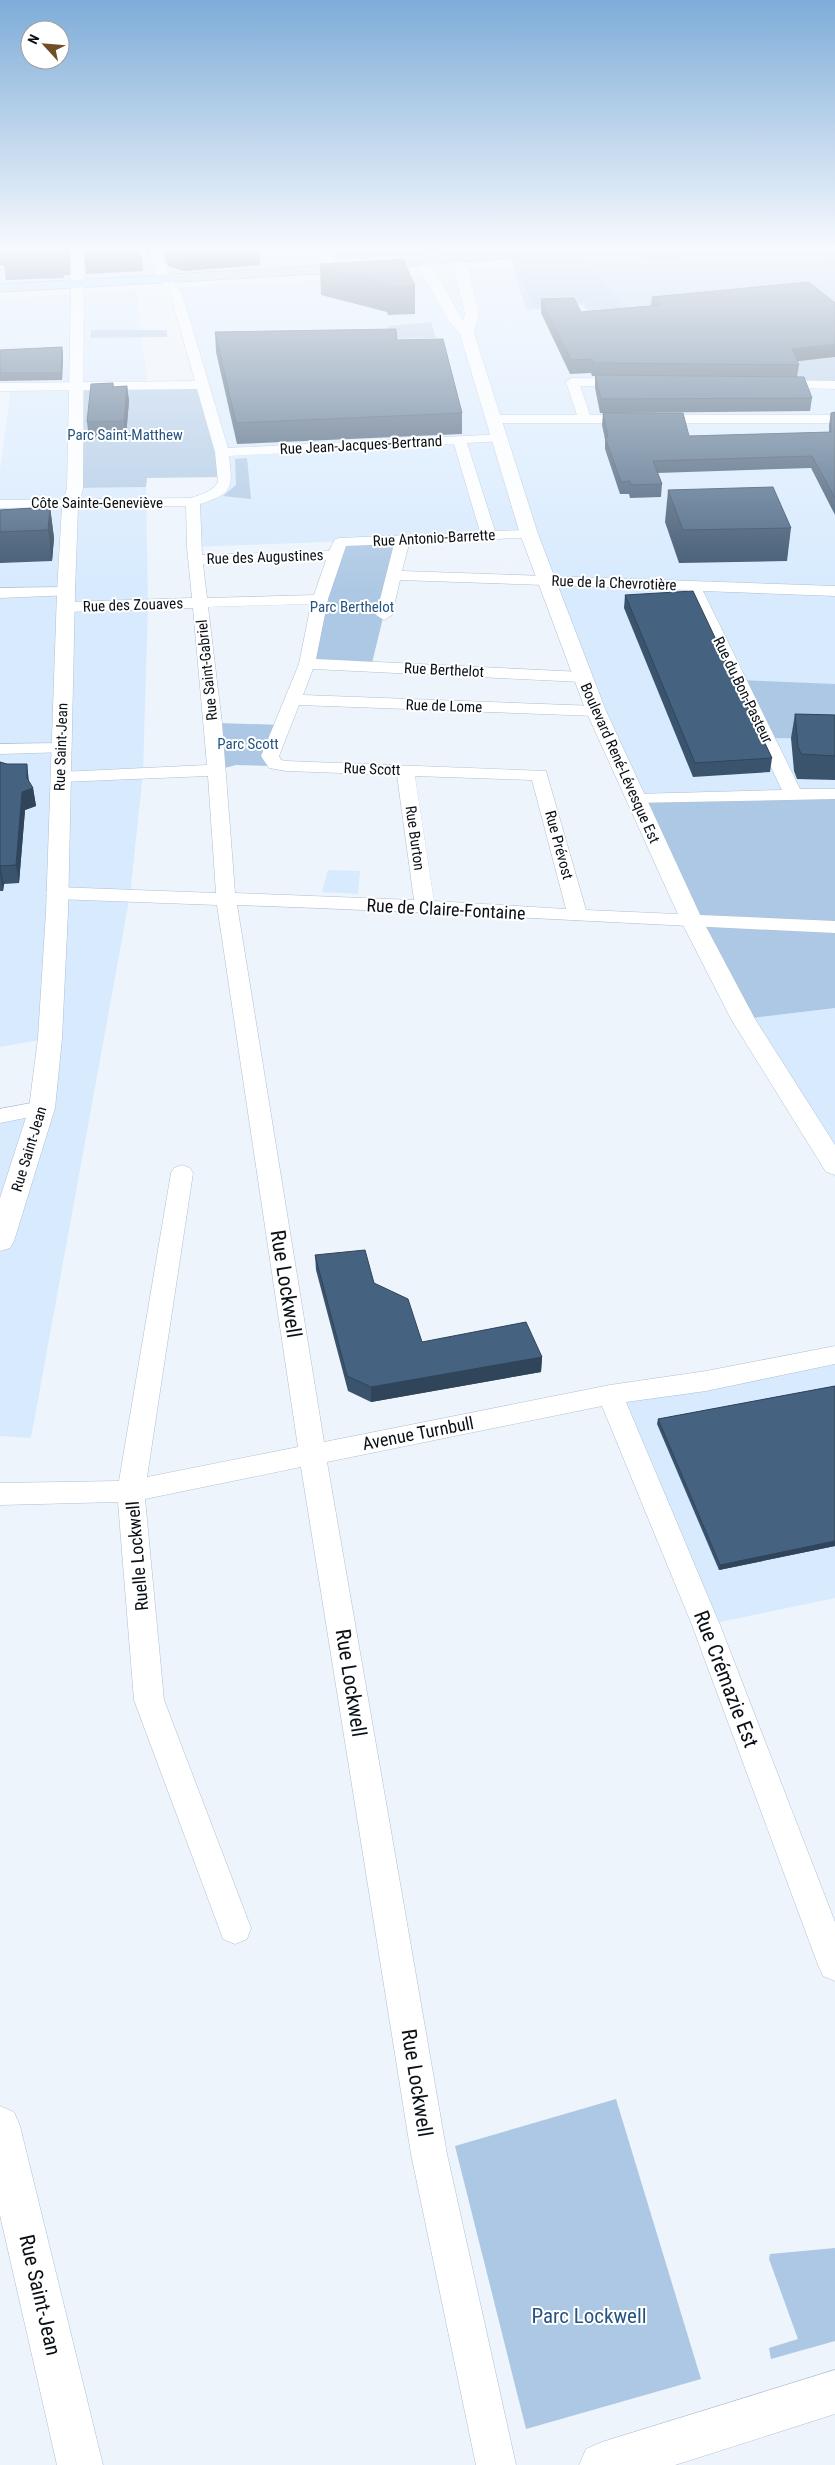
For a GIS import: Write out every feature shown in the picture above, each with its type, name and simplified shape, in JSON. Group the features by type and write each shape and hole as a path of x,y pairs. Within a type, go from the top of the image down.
{"main road":[{"name":"Rue Saint-Jean","path":"0,1242 42,1108 50,1038 70,507 75,479 77,362"},
{"name":"Boulevard René-Lévesque Est","path":"476,362 529,534 596,711 692,921 743,1019 835,1166"},
{"name":"Rue Saint-Jean","path":"0,2126 80,2465"},
{"path":"602,2465 835,2392"}],"street":[{"path":"193,502 213,495 222,488 225,482 222,452 196,362"},
{"path":"585,419 572,382 638,383"},
{"path":"763,384 835,385"},
{"path":"0,387 203,385"},
{"path":"494,419 835,418"},
{"name":"Rue Jean-Jacques-Bertrand","path":"222,452 500,437"},
{"path":"459,439 489,536"},
{"name":"Côte Sainte-Geneviève","path":"0,504 193,502"},
{"name":"Rue Saint-Gabriel","path":"193,502 195,560 217,770 226,898"},
{"name":"Rue Antonio-Barrette","path":"337,549 402,540 529,534"},
{"path":"384,615 402,540"},
{"path":"292,700 307,664 320,599 337,549"},
{"name":"Rue des Augustines","path":"195,560 337,549"},
{"name":"Rue de la Chevrotière","path":"394,575 835,591"},
{"name":"Rue du Bon-Pasteur","path":"692,586 793,794"},
{"name":"Rue des Zouaves","path":"0,593 66,600 200,603 320,599"},
{"name":"Rue Berthelot","path":"307,664 582,677"},
{"name":"Rue de Lome","path":"292,700 596,711"},
{"name":"Rue Scott","path":"292,700 270,756 276,764 540,775"},
{"path":"0,749 61,748"},
{"path":"61,776 217,770"},
{"name":"Rue Burton","path":"405,770 425,906"},
{"name":"Rue Prévost","path":"540,775 578,916"},
{"path":"636,798 835,794"},
{"name":"Rue de Claire-Fontaine","path":"56,893 425,906 578,916 835,927"},
{"name":"Rue Lockwell","path":"226,898 312,1453 429,2154 496,2465"},
{"path":"0,1116 42,1108"},
{"name":"Ruelle Lockwell","path":"182,1173 131,1491 149,1700 235,1928"},
{"name":"Avenue Turnbull","path":"0,1494 131,1491 312,1453 610,1395 706,1381 835,1355"},
{"name":"Rue Crémazie Est","path":"610,1395 706,1625 835,1965"}],"shaded area":[{"path":"0,362 145,362 148,385 75,488 146,487 148,605 143,773 130,895 31,1438 0,1436 0,1116 42,1108 50,1038 0,1047 0,470 11,387 0,387"},
{"path":"192,362 763,362 835,385 835,794 636,799 529,534 194,547 193,502 225,481"},
{"path":"328,870 360,871 358,894 322,892"},
{"path":"835,1008 835,1177 743,1019"},
{"path":"835,1352 835,1598 706,1625 610,1395"}],"green space":[{"path":"671,362 835,362 835,385 713,384"},
{"name":"Parc Saint-Matthew","path":"77,385 203,385 224,477 147,478 146,487 75,488"},
{"path":"247,458 251,499 223,496 236,485 235,459"},
{"name":"Parc Berthelot","path":"402,540 371,667 307,664 340,542"},
{"path":"738,680 835,684 835,739 774,738"},
{"name":"Parc Scott","path":"217,723 283,725 269,766 236,765 217,770"},
{"path":"835,794 835,1008 743,1019 636,799"},
{"name":"Parc Lockwell","path":"616,2099 701,2379 526,2429 455,2146"},
{"path":"835,2248 835,2341 771,2359 769,2348 798,2339 769,2259 770,2254"}],"building":[{"path":"0,362 61,362 61,373 0,373"},
{"path":"222,362 449,362 462,413 236,423"},
{"path":"798,362 799,365 593,363"},
{"path":"595,375 804,377 812,398 601,399"},
{"path":"113,383 113,387 127,386 124,421 87,422 91,384"},
{"path":"835,412 835,498 812,456 653,461 662,484 631,485 630,481 621,482 605,437 608,437 603,413 683,413 689,436 831,432 831,413"},
{"path":"773,487 791,528 683,530 668,490"},
{"path":"50,507 48,530 0,532 0,510"},
{"path":"693,591 772,758 695,763 625,595"},
{"path":"795,714 835,715 835,756 801,754 798,746"},
{"path":"0,762 27,764 27,778 33,788 22,792 16,865 0,866"},
{"path":"365,1250 374,1283 408,1299 422,1342 526,1322 542,1357 371,1387 347,1376 315,1255"},
{"path":"835,1386 835,1541 720,1565 658,1419"}]}
